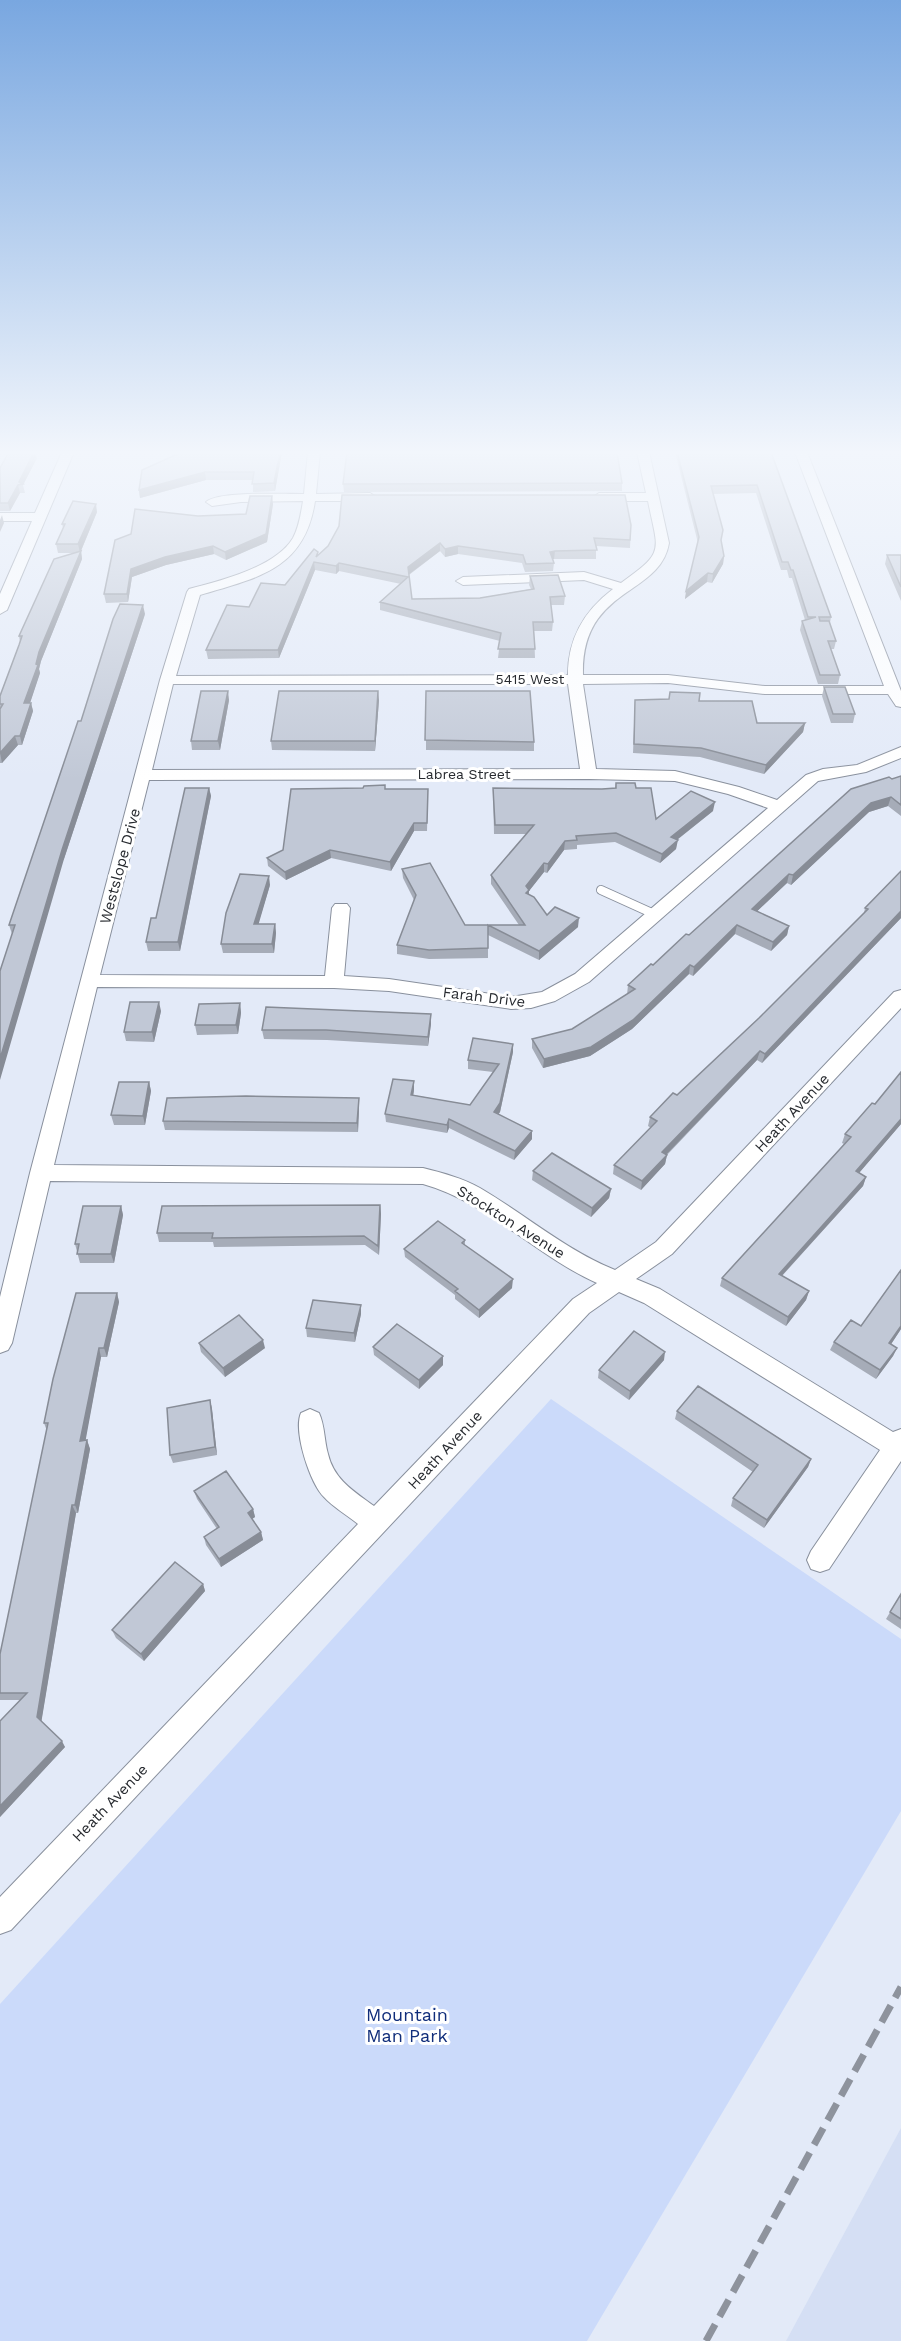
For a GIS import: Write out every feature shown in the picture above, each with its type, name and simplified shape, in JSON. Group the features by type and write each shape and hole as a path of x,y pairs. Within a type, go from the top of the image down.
{"street":[{"path":"1,604 21,561"},
{"name":"Westslope Drive","path":"0,1343 89,981 167,680 194,592 259,570 273,561"},
{"path":"589,774 576,679 578,639 585,623 597,609 657,561"},
{"path":"843,561 893,690 901,703"},
{"path":"463,581 584,576 597,578 623,588"},
{"name":"5415 West","path":"167,680 691,680 776,690 893,690"},
{"name":"Farah Drive","path":"89,981 334,982 389,985 482,1000 532,1003 551,998 582,978 813,778 823,774 860,769 901,752"},
{"name":"Labrea Street","path":"144,775 589,774 675,776 733,790 780,807"},
{"path":"334,982 341,908"},
{"name":"Heath Avenue","path":"0,1918 581,1306 664,1248 695,1218 901,996"},
{"name":"Stockton Avenue","path":"41,1173 376,1174 423,1176 449,1183 472,1194 579,1265 652,1296 898,1443"},
{"path":"309,1420 316,1457 332,1488 376,1523"},
{"path":"820,1560 898,1443"}],"lane":[{"path":"601,890 654,914"}],"shaded area":[{"path":"901,2128 901,2341 786,2341"}],"green space":[{"name":"Mountain Man Park","path":"551,1399 901,1639 901,1811 587,2341 0,2341 0,2004"}],"building":[{"path":"53,561 77,561 39,652 36,664 38,665 24,703 31,703 20,736 15,736 0,753 0,709 3,704 0,704 0,696 22,636 19,636"},
{"path":"111,561 153,561 131,569 127,594 104,594"},
{"path":"304,561 416,561 408,567 412,599 480,598 534,589 530,576 558,575 565,596 550,597 553,622 533,622 535,649 498,649 501,633 380,602 408,577 339,563 336,566 314,562 278,650 206,650 227,605 249,607 261,583 285,585"},
{"path":"525,561 554,563 526,564"},
{"path":"693,561 721,561 713,574 708,573 686,591"},
{"path":"811,561 831,617 819,617 820,621 829,621 836,641 828,641 840,675 820,675 802,621 816,617 808,617 793,570 788,562 782,562"},
{"path":"890,561 901,561 901,587"},
{"path":"120,604 143,605 62,850 0,1059 0,971 15,925 9,925"},
{"path":"824,687 845,687 855,714 833,714"},
{"path":"201,691 228,691 218,741 191,741"},
{"path":"279,691 378,691 375,741 271,741"},
{"path":"426,691 530,691 534,742 425,740"},
{"path":"670,692 700,693 699,701 752,701 757,723 805,723 766,765 701,748 634,744 635,700 669,699"},
{"path":"901,776 901,805 891,797 871,803 793,875 789,874 752,909 789,926 773,942 737,925 694,967 690,965 633,1020 591,1047 544,1059 532,1039 572,1029 635,989 628,985 686,934 689,935 851,789 889,777 892,779"},
{"path":"616,783 635,783 636,788 651,788 656,819 691,791 715,802 671,837 678,840 662,854 616,833 576,836 577,840 565,841 548,864 544,863 526,886 529,890 526,893 534,897 547,915 555,907 579,918 539,951 488,925 525,925 491,875 534,825 495,825 493,788 602,789 616,788"},
{"path":"385,785 385,789 428,789 427,823 414,823 390,862 330,850 285,872 267,858 283,850 291,789 363,788 364,786"},
{"path":"185,788 209,788 178,942 146,942 151,918 156,918"},
{"path":"430,863 465,925 488,925 488,948 429,950 397,945 416,895 402,869"},
{"path":"901,871 901,911 765,1054 760,1051 662,1152 667,1155 642,1181 614,1165 657,1121 650,1117 673,1093 677,1095 759,1018 868,909 865,908"},
{"path":"240,874 269,876 254,924 275,924 272,944 221,944 226,913"},
{"path":"130,1002 159,1002 152,1032 124,1032"},
{"path":"240,1003 236,1025 195,1025 199,1004"},
{"path":"266,1007 431,1014 428,1037 326,1030 262,1030"},
{"path":"473,1038 513,1044 500,1103 494,1112 532,1131 515,1151 449,1119 447,1125 385,1114 393,1079 414,1081 411,1095 470,1105 499,1064 468,1060"},
{"path":"901,1072 901,1119 856,1171 866,1177 779,1274 809,1291 788,1317 722,1278 851,1137 845,1134 872,1103 875,1104"},
{"path":"119,1082 149,1082 143,1116 111,1115"},
{"path":"246,1096 359,1098 357,1123 163,1121 167,1098"},
{"path":"552,1153 611,1189 592,1208 533,1171"},
{"path":"380,1205 378,1246 364,1236 212,1238 213,1233 157,1233 162,1206"},
{"path":"83,1206 121,1206 111,1254 77,1254 79,1244 75,1244"},
{"path":"438,1221 465,1240 462,1243 513,1279 479,1310 455,1291 458,1289 404,1249"},
{"path":"901,1270 901,1326 889,1343 897,1348 880,1370 834,1342 851,1320 861,1326"},
{"path":"76,1293 117,1293 104,1348 99,1348 80,1441 87,1440 75,1505 72,1505 37,1717 62,1741 0,1806 0,1721 27,1693 0,1693 0,1654 48,1423 44,1423 53,1379"},
{"path":"313,1300 361,1305 354,1333 306,1328"},
{"path":"239,1315 263,1340 223,1368 199,1343"},
{"path":"397,1324 443,1356 419,1380 373,1347"},
{"path":"634,1331 665,1352 630,1391 599,1370"},
{"path":"698,1386 811,1459 767,1520 733,1498 758,1465 677,1411"},
{"path":"210,1400 215,1447 170,1455 167,1408"},
{"path":"226,1471 253,1509 248,1513 261,1532 219,1559 204,1537 219,1527 194,1491"},
{"path":"175,1562 203,1584 141,1654 112,1630"},
{"path":"901,1594 901,1619 890,1612"}],"railway":[{"path":"706,2341 901,1987"}]}
